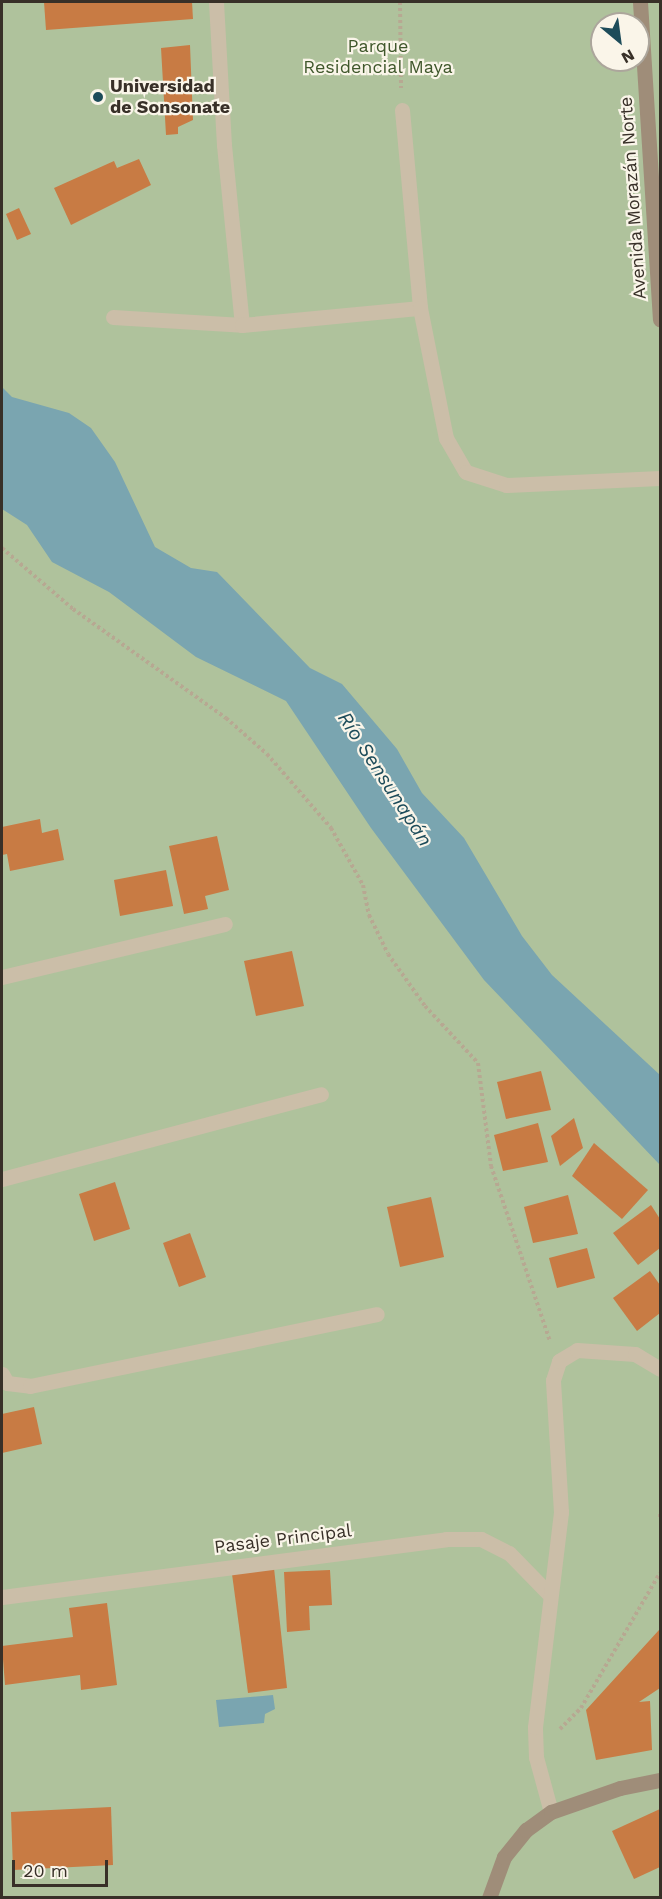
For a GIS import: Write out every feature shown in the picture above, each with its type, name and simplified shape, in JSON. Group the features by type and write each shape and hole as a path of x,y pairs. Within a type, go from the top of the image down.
{"main road":[{"name":"Avenida Morazán Norte","path":"640,2 655,144 660,319"},
{"path":"489,1898 504,1857 526,1830 551,1812 601,1793 660,1780"}],"street":[{"path":"216,2 224,145 242,325"},
{"path":"402,110 420,308 446,438 466,472 506,485 660,478"},
{"path":"113,317 242,325 420,308"},
{"path":"2,977 225,924"},
{"path":"2,1179 321,1094"},
{"path":"2,1374 7,1383 30,1386 377,1314"},
{"path":"551,1812 536,1757 537,1690 562,1501 554,1380 559,1361 577,1350 601,1349 635,1354 660,1369"},
{"name":"Pasaje Principal","path":"2,1597 446,1539 481,1539 509,1553 550,1595"}],"path":[{"path":"400,2 402,110"},
{"path":"2,548 73,609 226,718 267,754 331,828 363,885 369,915 388,954 425,1006 478,1063 494,1174 559,1361"},
{"path":"536,1757 581,1708 660,1574"}],"green space":[{"name":"Parque Residencial Maya","path":"2,2 660,2 660,1897 2,1898"}],"water":[{"name":"Río Sensunapán","path":"2,387 12,397 69,413 91,428 115,462 155,547 191,568 217,572 310,668 342,684 397,749 422,793 464,838 522,936 552,975 660,1075 660,1165 484,980 371,828 286,701 196,657 109,592 52,562 27,525 2,509"},
{"path":"273,1695 275,1709 265,1714 264,1723 219,1727 216,1700"}],"building":[{"path":"44,2 192,2 193,19 46,30"},
{"path":"190,45 193,120 178,127 178,134 166,135 161,48"},
{"path":"139,159 151,185 71,225 54,188 114,161 117,168"},
{"path":"19,208 31,234 17,240 6,214"},
{"path":"40,819 42,833 58,829 64,860 10,871 7,854 2,855 2,827"},
{"path":"217,836 229,890 205,896 208,909 184,914 169,846"},
{"path":"166,870 173,906 120,916 114,880"},
{"path":"292,951 304,1006 256,1016 244,961"},
{"path":"541,1071 551,1110 506,1119 497,1082"},
{"path":"574,1118 583,1148 560,1166 551,1136"},
{"path":"538,1123 548,1162 503,1171 494,1135"},
{"path":"594,1143 648,1190 622,1219 572,1176"},
{"path":"115,1182 130,1229 94,1241 79,1194"},
{"path":"568,1195 578,1234 533,1243 524,1207"},
{"path":"431,1197 444,1257 400,1267 387,1207"},
{"path":"651,1205 660,1219 660,1248 638,1265 613,1233"},
{"path":"190,1233 206,1277 179,1287 163,1243"},
{"path":"587,1248 595,1278 557,1288 549,1258"},
{"path":"650,1271 660,1285 660,1313 637,1331 613,1298"},
{"path":"34,1407 42,1444 2,1453 2,1414"},
{"path":"274,1568 287,1688 248,1693 232,1574"},
{"path":"330,1570 332,1605 309,1606 310,1630 287,1632 284,1572"},
{"path":"107,1603 117,1685 81,1690 80,1675 5,1685 2,1646 73,1637 69,1608"},
{"path":"659,1630 660,1688 639,1702 650,1701 652,1750 596,1760 586,1710"},
{"path":"111,1807 113,1865 13,1870 11,1812"},
{"path":"660,1809 660,1867 634,1879 612,1831"}],"place":[{"name":"Universidad de Sonsonate","path":"98,97"}]}
